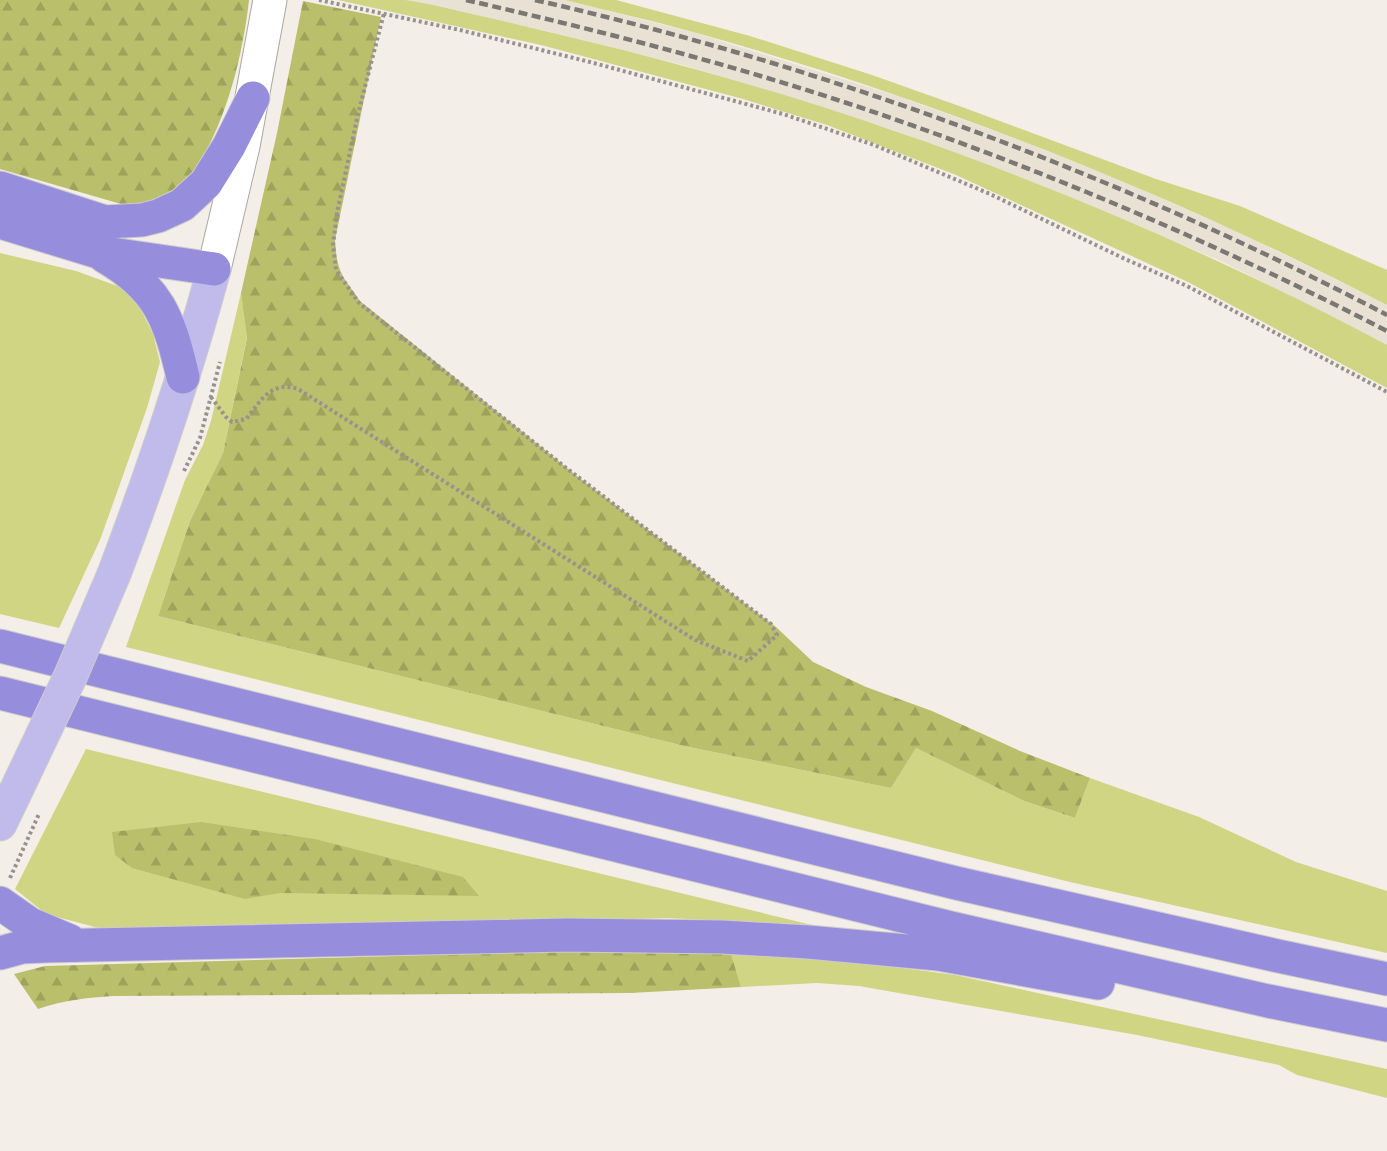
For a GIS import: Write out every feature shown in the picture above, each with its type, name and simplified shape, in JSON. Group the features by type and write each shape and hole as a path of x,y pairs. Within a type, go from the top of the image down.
{"highway":[{"path":"102,237 134,221 173,210 190,199 206,183 218,166 253,98"},
{"path":"0,188 102,237 131,273 152,294 172,333 183,377"},
{"path":"0,222 102,237 214,269"},
{"path":"0,646 956,883 1387,979"},
{"path":"0,693 951,928 1268,1001 1387,1025"},
{"path":"3,895 19,918 41,930 90,945"},
{"path":"0,953 22,947 90,945 567,935 722,937 938,954 1142,990 1178,995 1268,1001"}],"main road":[{"path":"18,810 114,574 156,461 183,377 214,269 253,98 269,5"}],"path":[{"path":"319,0 540,49 701,91 783,114 891,151 1000,198 1125,259 1198,291 1387,392"},
{"path":"211,397 232,422 246,419 266,394 278,388 286,386 298,389 695,640 748,661 777,635 771,624 565,467 359,303 336,270 333,244 337,213 358,114 384,13"},
{"path":"3,895 25,849 18,810"}],"shaded area":[{"path":"404,0 565,0 692,32 897,96 1014,138 1118,179 1235,231 1387,305 1387,345 1223,262 1106,212 890,129 687,66 546,31"}],"green space":[{"path":"0,0 249,0 243,42 225,107 208,147 185,184 171,194 155,200 138,204 121,204 0,169"},
{"path":"338,0 414,1 513,23 722,77 820,106 917,139 1109,213 1203,254 1387,345 1387,388 1188,282 956,175 827,125 743,99 541,45"},
{"path":"565,0 616,0 750,36 872,75 1156,179 1240,206 1387,270 1387,305 1304,263 1134,186 960,118 783,58"},
{"path":"303,1 381,17 335,240 337,260 342,273 360,301 577,476 776,627 813,662 866,687 932,711 1020,751 1090,778 1075,818 1024,801 916,748 891,788 684,746 158,616 190,521 223,453 247,338 241,293 277,133"},
{"path":"0,253 76,271 123,288 138,304 153,334 160,362 147,408 100,540 59,628 0,614"},
{"path":"241,293 247,337 223,453 190,521 158,616 684,746 891,788 916,748 1024,801 1075,818 1090,778 1199,817 1296,862 1387,891 1387,953 1070,882 126,647 185,480 203,445 211,421"},
{"path":"86,749 812,925 667,918 121,934 46,914 15,889"},
{"path":"201,822 315,839 463,877 479,896 280,893 245,899 132,868 115,855 112,832"},
{"path":"568,951 731,954 741,987 630,993 113,996 66,1001 38,1009 14,974 45,966"},
{"path":"731,954 778,955 858,962 955,975 1387,1069 1387,1098 1297,1075 1279,1065 1137,1035 859,986 817,983 741,987"}],"railway":[{"path":"466,0 628,39 788,84 894,119 1020,165 1144,216 1206,243 1387,331"},
{"path":"535,0 645,27 754,58 863,92 971,130 1183,216 1387,315"}]}
